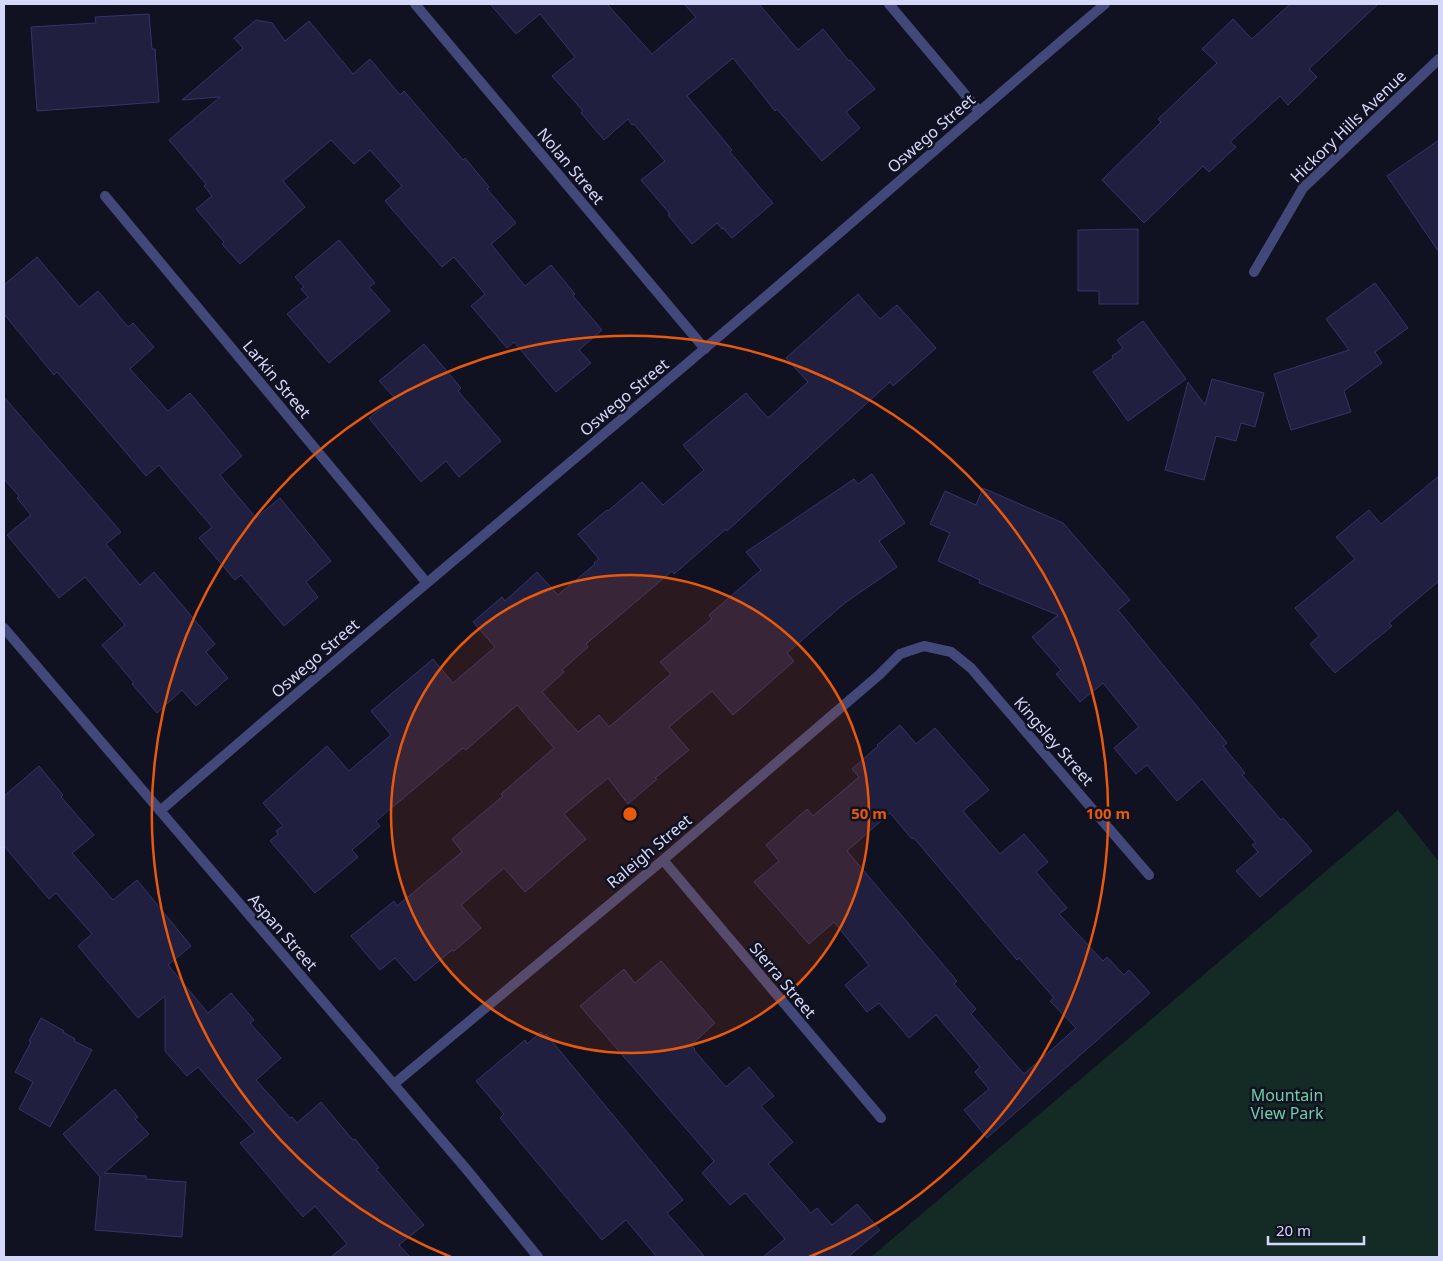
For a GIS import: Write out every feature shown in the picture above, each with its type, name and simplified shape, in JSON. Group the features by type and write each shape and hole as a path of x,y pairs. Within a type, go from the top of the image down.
{"street":[{"name":"Nolan Street","path":"415,4 705,348"},
{"path":"889,4 979,111"},
{"name":"Oswego Street","path":"160,811 426,582 705,348 1106,4"},
{"name":"Hickory Hills Avenue","path":"1254,272 1304,188 1439,59"},
{"name":"Larkin Street","path":"105,196 426,582"},
{"name":"Aspan Street","path":"4,628 467,1170 536,1257"},
{"name":"Raleigh Street","path":"394,1084 662,860 879,675 900,654 924,646"},
{"name":"Kingsley Street","path":"924,646 951,652 972,668 1149,875"},
{"name":"Sierra Street","path":"662,860 881,1118"}],"green space":[{"name":"Mountain View Park","path":"1398,810 1439,862 1439,1257 871,1257"}],"building":[{"path":"490,4 607,4 652,54 696,17 684,4 759,4 798,50 823,29 875,89 846,112 860,128 822,161 777,109 775,111 733,58 687,96 732,150 730,152 773,203 732,238 717,223 692,244 641,180 665,161 634,124 632,125 628,119 604,140 581,113 583,111 552,76 575,57 540,14 516,34"},
{"path":"1290,4 1378,4 1309,69 1317,77 1288,105 1280,96 1230,142 1236,147 1209,172 1203,166 1144,223 1102,180 1161,122 1158,119 1217,63 1202,49 1233,19 1252,39"},
{"path":"149,14 152,49 155,49 159,102 37,111 31,27 96,23 95,17"},
{"path":"256,20 272,23 285,41 309,21 353,74 370,59 400,95 404,91 463,160 465,158 489,187 487,189 516,223 491,244 525,286 551,265 575,294 573,296 602,330 579,350 591,363 556,392 514,342 507,348 471,306 485,294 454,257 442,267 385,201 402,186 370,150 354,164 331,140 283,181 305,207 240,264 222,244 224,242 196,209 212,196 204,186 206,184 169,140 220,97 182,100 243,48 234,38"},
{"path":"1439,140 1439,252 1387,176"},
{"path":"1138,229 1138,304 1099,304 1099,291 1078,291 1078,230"},
{"path":"339,240 375,283 369,287 390,311 329,363 287,314 308,297 301,289 304,287 295,277"},
{"path":"37,257 79,307 98,291 128,327 133,323 154,347 130,369 168,411 190,393 242,456 220,475 256,518 280,498 331,561 306,582 318,597 284,626 241,575 235,580 199,538 212,527 159,465 146,476 57,372 54,375 4,314 4,285"},
{"path":"1375,283 1408,328 1375,352 1382,363 1344,391 1351,412 1291,430 1274,374 1349,350 1326,319"},
{"path":"858,294 880,319 897,305 936,348 893,386 890,382 727,531 726,529 674,574 672,571 586,644 588,647 562,670 564,672 542,692 578,732 599,715 609,727 671,674 660,662 712,619 709,615 761,570 746,552 854,479 858,484 872,474 905,523 879,541 897,567 846,602 787,653 794,661 733,715 712,691 669,727 689,750 655,778 657,779 628,804 608,778 564,814 586,839 525,892 504,868 461,905 481,928 454,951 452,950 415,981 395,958 380,970 351,936 394,901 397,906 462,852 452,839 503,796 501,794 554,748 517,705 466,750 463,748 376,821 380,826 352,850 358,857 315,893 270,841 278,834 276,831 283,826 263,803 327,746 349,771 391,735 371,711 433,659 453,683 495,647 473,622 502,597 505,601 537,572 558,595 595,564 599,559 578,534 642,482 663,505 704,470 683,445 746,393 768,418 808,382 786,358"},
{"path":"1143,321 1186,379 1128,421 1093,372 1113,358 1112,356 1123,348 1117,340"},
{"path":"424,344 461,388 458,391 501,441 459,477 446,461 421,482 369,418 394,397 379,381"},
{"path":"1212,379 1264,393 1255,427 1241,423 1236,441 1216,436 1204,480 1165,470 1188,382 1205,405"},
{"path":"4,397 121,532 106,544 140,585 154,572 215,644 206,652 228,678 196,706 182,690 157,713 102,645 125,625 85,577 59,598 7,535 31,515 17,498 19,496 4,479"},
{"path":"1439,476 1439,581 1389,623 1392,626 1335,673 1310,644 1319,636 1295,608 1355,559 1336,537 1369,510 1381,524"},
{"path":"983,488 1063,523 1130,600 1118,610 1227,743 1223,746 1245,773 1242,775 1281,820 1283,818 1312,851 1260,897 1236,871 1258,852 1252,845 1256,843 1202,779 1177,801 1147,765 1136,774 1114,748 1139,727 1103,683 1080,702 1056,674 1061,670 1032,637 1058,615 979,583 980,580 938,561 950,533 930,524 945,491 976,505"},
{"path":"900,725 916,744 935,728 989,790 963,811 1000,854 1024,834 1048,862 1036,872 1067,908 1059,914 1103,961 1107,957 1124,975 1129,970 1150,993 987,1138 964,1110 989,1089 975,1072 980,1067 936,1015 909,1038 879,1003 867,1012 845,985 869,965 834,922 809,944 754,882 779,861 766,845 807,809 813,816 859,777 852,769","holes":["890,813 912,839 914,838 1017,960 1019,958 1054,998 1050,1001 1076,1028 1024,1074 971,1014 976,1009 954,984 957,981 847,851"]},
{"path":"39,766 63,795 61,797 94,835 72,853 113,900 137,880 191,946 168,965 208,1013 231,993 254,1020 250,1023 281,1058 256,1080 290,1118 292,1117 297,1123 321,1102 353,1140 355,1139 379,1168 376,1169 424,1225 399,1245 410,1257 331,1257 347,1244 315,1206 303,1217 240,1143 255,1132 198,1067 187,1076 165,1051 165,996 138,1018 78,946 92,934 56,893 49,899 4,846 4,796"},
{"path":"661,961 715,1023 691,1045 694,1050 726,1087 749,1067 774,1096 761,1106 793,1142 768,1164 811,1213 817,1208 832,1225 857,1204 880,1230 848,1257 763,1257 785,1239 745,1193 730,1205 702,1173 714,1161 580,1006 624,969 635,983"},
{"path":"41,1018 64,1031 75,1039 74,1041 92,1050 50,1127 19,1109 33,1082 15,1072"},
{"path":"541,1032 544,1036 546,1034 683,1200 667,1213 705,1257 657,1257 626,1220 602,1240 500,1118 504,1114 476,1081 525,1040 527,1044"},
{"path":"115,1089 138,1117 135,1119 149,1134 104,1173 146,1176 146,1179 186,1182 182,1237 95,1230 100,1177 63,1134"}]}
